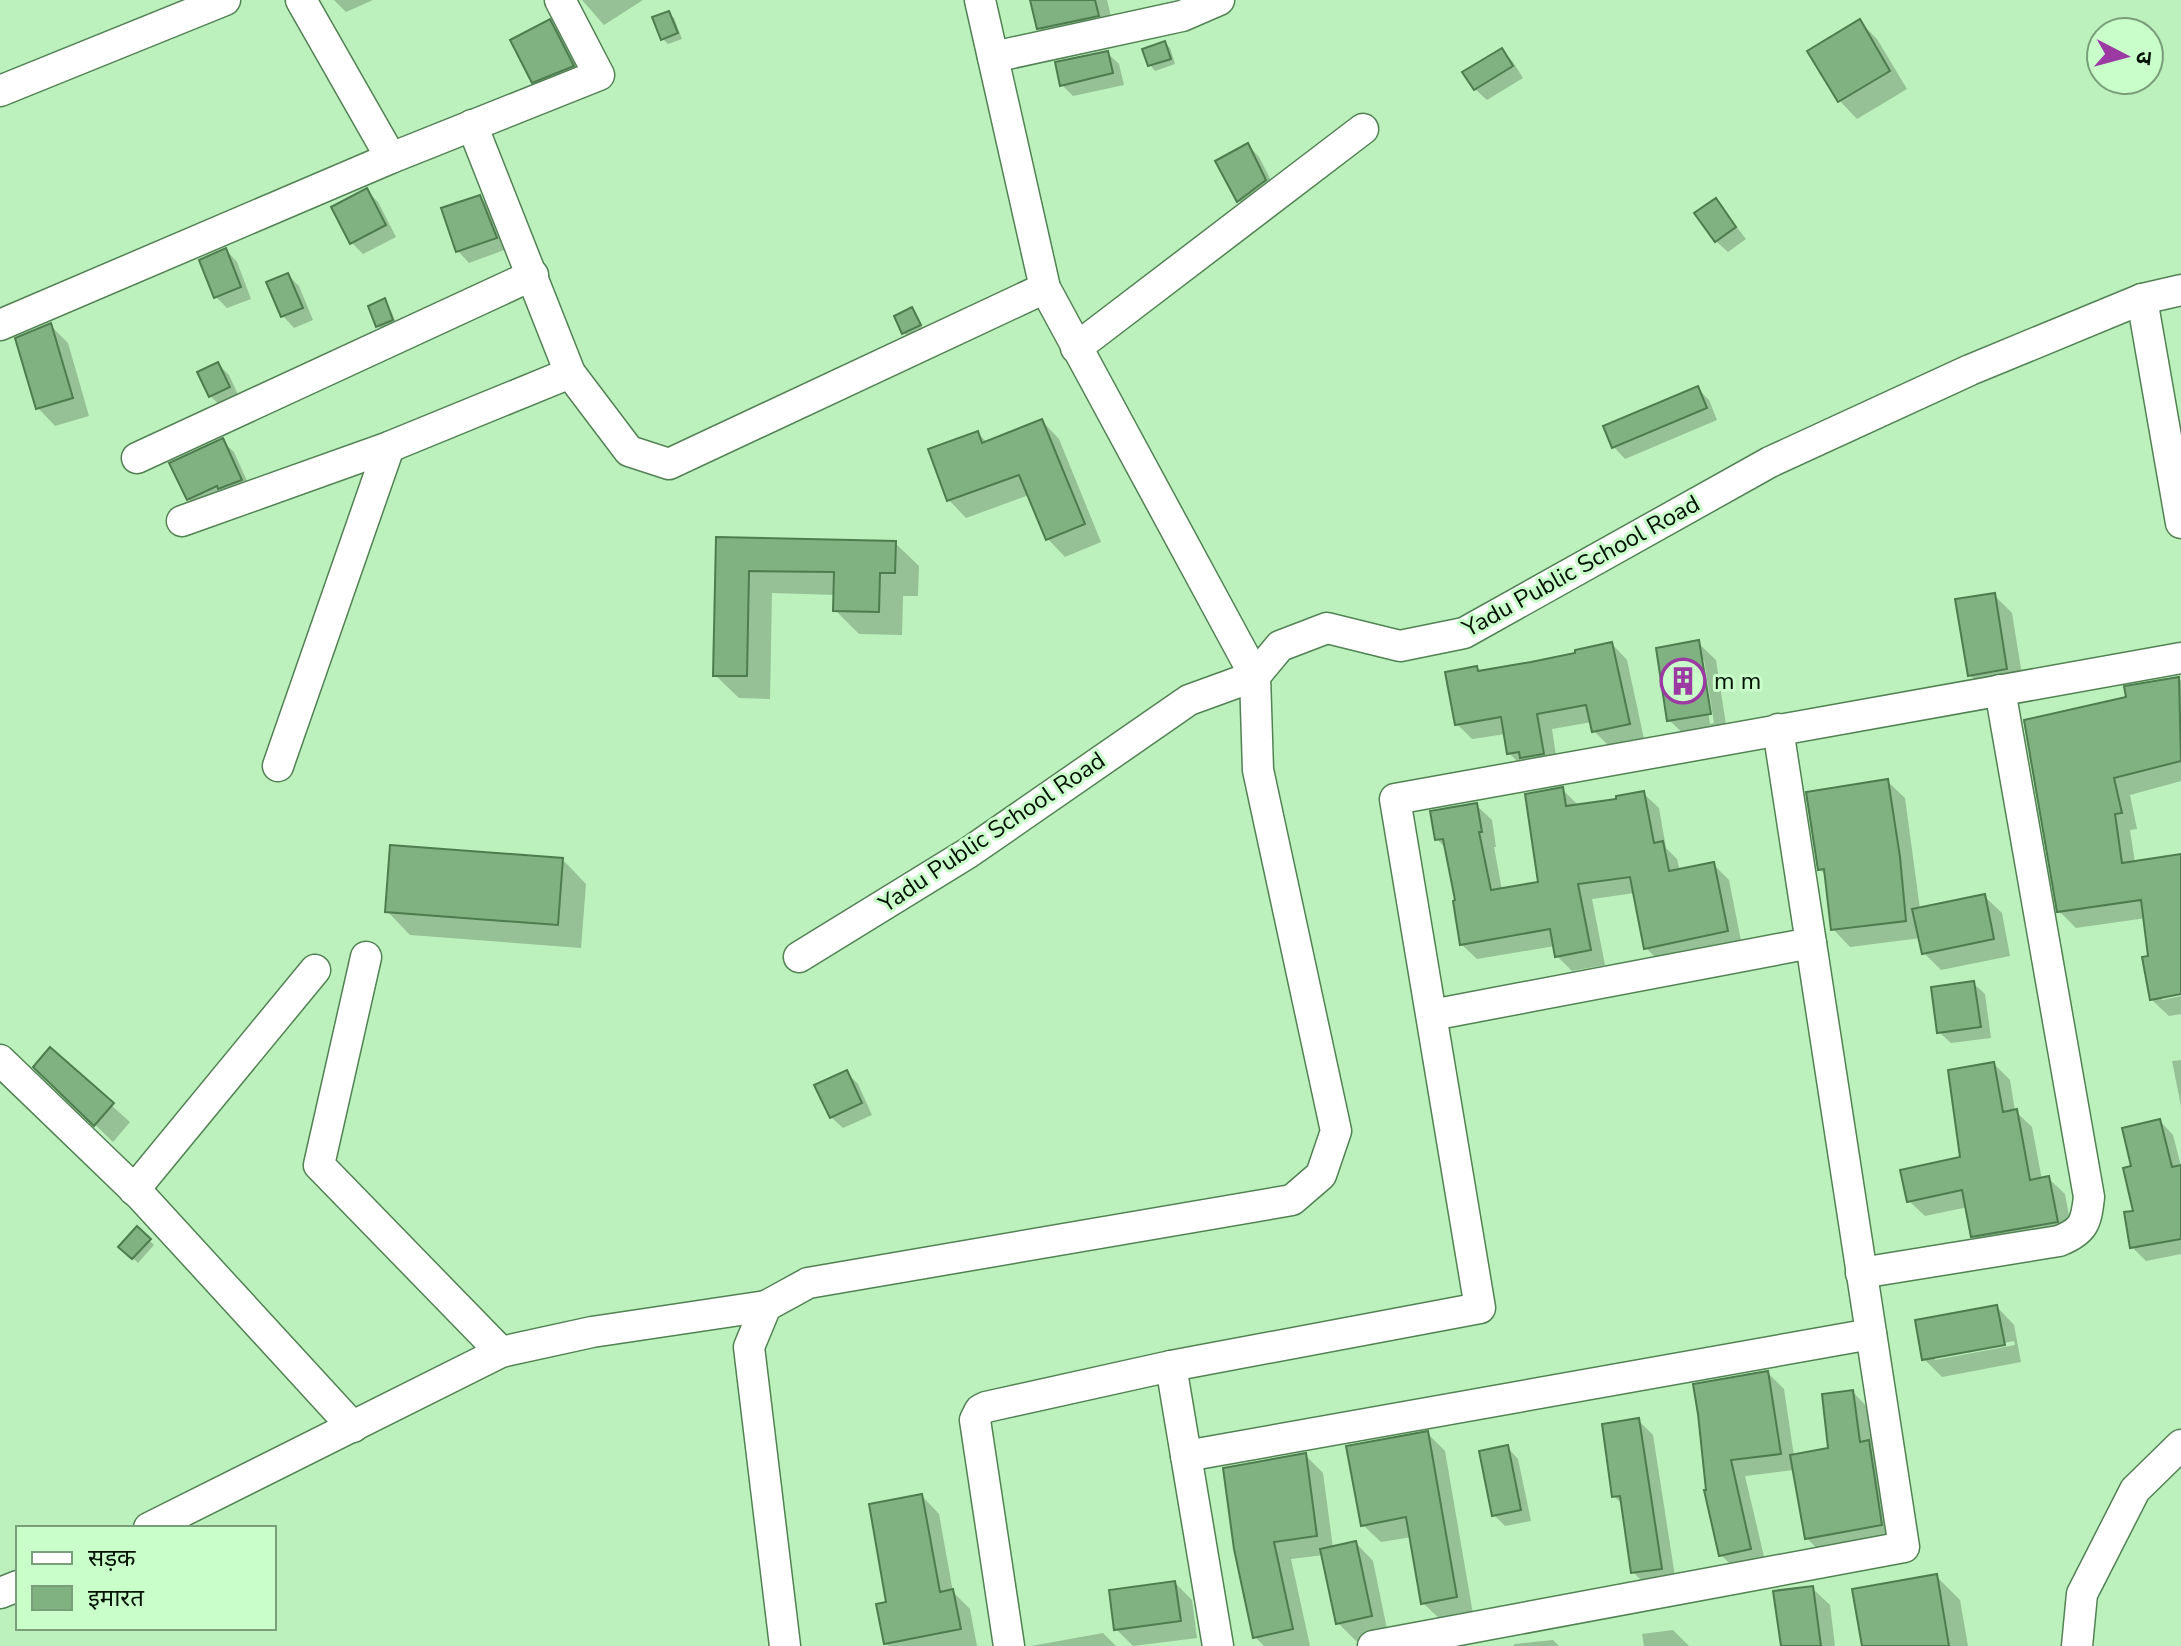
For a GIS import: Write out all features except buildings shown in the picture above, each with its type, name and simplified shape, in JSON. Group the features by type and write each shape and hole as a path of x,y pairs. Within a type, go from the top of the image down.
{"street":[{"path":"0,91 225,0"},
{"path":"301,0 391,158"},
{"path":"0,325 391,158 599,75 560,0"},
{"path":"153,1526 501,1352 592,1332 766,1306 808,1283 1292,1200 1321,1175 1336,1131 1258,770 1255,676 1045,288 980,0"},
{"path":"993,57 1182,16 1219,0"},
{"path":"472,125 570,373 629,451 669,464 1045,288"},
{"path":"1076,348 1363,129"},
{"path":"137,458 533,275"},
{"name":"Yadu Public School Road","path":"799,957 968,853 1189,700 1255,676 1280,646 1327,628 1400,646 1464,633 1770,462 1970,370 2142,299 2181,290"},
{"path":"2142,299 2181,523"},
{"path":"182,521 389,447 570,373"},
{"path":"278,766 389,447"},
{"path":"1009,1646 976,1414 986,1407 1171,1366 1480,1308 1395,799 2181,658"},
{"path":"1861,1273 2059,1241 2076,1234 2086,1220 2089,1197 2000,690"},
{"path":"1373,1646 1904,1547 1778,729"},
{"path":"1432,1015 1811,943"},
{"path":"366,957 319,1165 501,1352"},
{"path":"134,1190 315,970"},
{"path":"0,1060 134,1190 353,1427"},
{"path":"766,1306 749,1347 785,1646"},
{"path":"1186,1456 1871,1334"},
{"path":"1171,1366 1218,1646"},
{"path":"2077,1646 2082,1594 2135,1490 2181,1445"}],"place":[{"name":"m m","path":"1683,681"}]}
